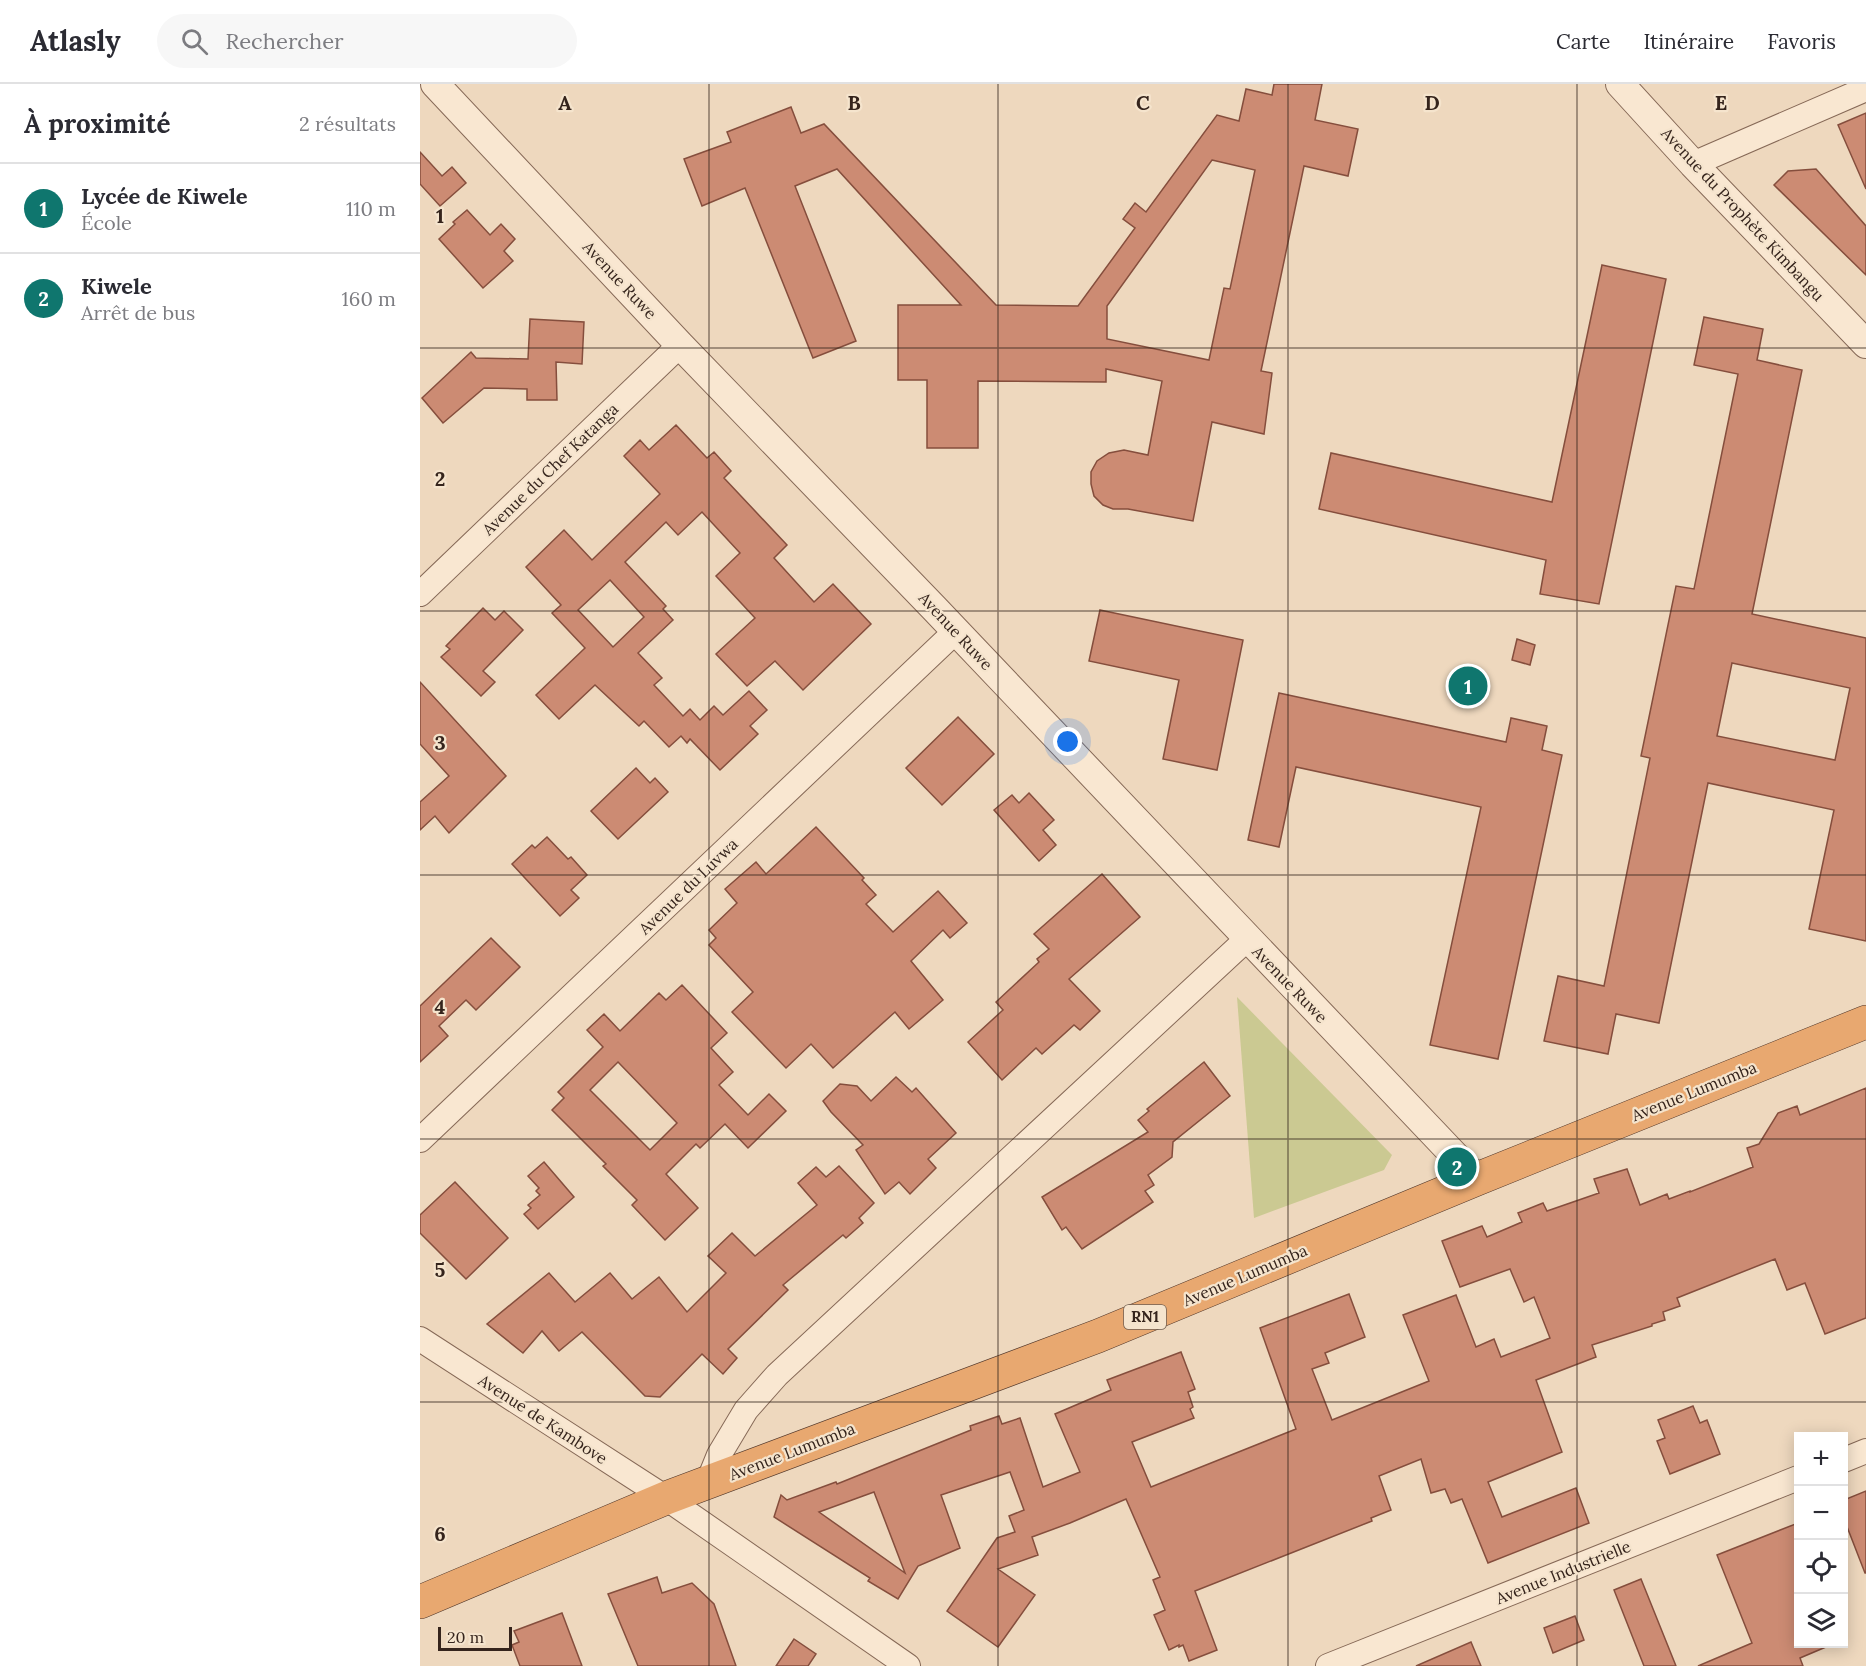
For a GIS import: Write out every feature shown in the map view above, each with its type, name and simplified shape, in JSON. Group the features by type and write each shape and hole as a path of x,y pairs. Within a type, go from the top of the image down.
{"highway":[{"name":"Avenue Lumumba","path":"420,1602 666,1498 1098,1336 1477,1179 1866,1022"}],"street":[{"name":"Avenue Ruwe","path":"435,84 680,345 956,631 1477,1179"},
{"name":"Avenue du Prophète Kimbangu","path":"1620,84 1693,164 1866,343"},
{"path":"1693,164 1866,89"},
{"name":"Avenue du Chef Katanga","path":"420,594 680,345"},
{"name":"Avenue du Luvwa","path":"420,1140 956,631"},
{"path":"708,1482 719,1455 746,1410 777,1376 1247,939"},
{"name":"Avenue de Kambove","path":"420,1339 666,1498 908,1666"},
{"path":"1848,1458 1866,1451"},
{"name":"Avenue Industrielle","path":"1328,1666 1794,1480"}],"shaded area":[{"path":"1237,997 1392,1155 1384,1170 1254,1218"}],"building":[{"path":"1274,84 1322,84 1315,120 1358,129 1348,176 1304,166 1261,371 1272,373 1264,434 1212,422 1193,521 1128,509 1113,509 1103,505 1094,496 1091,484 1091,472 1097,461 1109,453 1124,450 1148,455 1162,381 1106,369 1106,382 978,381 978,448 927,448 927,380 898,380 898,305 961,305 837,169 795,186 856,341 813,358 745,188 702,206 684,159 731,142 727,132 791,107 801,133 824,124 996,305 1078,306 1135,228 1123,219 1135,203 1146,212 1217,115 1239,121 1246,89 1272,95","holes":["1212,160 1255,170 1230,289 1224,288 1209,360 1107,339 1107,306"]},
{"path":"1866,113 1866,189 1838,125"},
{"path":"420,152 442,176 452,167 466,183 440,206 420,184"},
{"path":"1816,169 1866,226 1866,275 1774,185 1788,171"},
{"path":"467,210 490,235 501,224 515,239 504,251 513,261 483,288 439,239"},
{"path":"1602,265 1666,279 1599,604 1540,594 1546,560 1319,509 1331,453 1552,502"},
{"path":"1704,317 1763,329 1757,360 1802,370 1752,614 1866,638 1866,941 1809,929 1834,810 1708,783 1659,1023 1616,1014 1608,1054 1544,1041 1558,976 1604,986 1650,758 1641,756 1676,586 1694,589 1738,374 1694,365","holes":["1732,663 1850,688 1835,760 1717,736"]},
{"path":"530,319 584,322 582,364 556,362 557,400 527,400 527,389 484,388 443,423 422,398 471,352 476,358 528,359"},
{"path":"676,425 707,458 714,452 731,471 724,478 787,545 774,558 814,602 833,584 871,624 803,690 775,661 747,686 716,654 755,618 716,576 740,553 702,512 678,535 666,522 625,562 666,606 663,609 673,620 638,653 662,678 654,685 683,716 690,709 700,720 714,706 723,715 749,691 767,710 750,726 758,734 720,770 690,739 687,743 681,736 669,747 644,721 639,726 595,685 559,719 536,695 585,648 552,613 561,605 526,567 564,530 592,560 660,494 624,456 640,440 649,450","holes":["610,580 644,617 613,647 578,610"]},
{"path":"483,608 495,620 504,611 523,630 483,671 495,682 481,696 441,657 450,649 446,646"},
{"path":"1100,610 1243,640 1217,770 1163,759 1179,680 1089,661"},
{"path":"1517,639 1535,645 1530,665 1512,660"},
{"path":"420,682 506,776 449,833 435,816 420,830 420,802 449,776 420,744"},
{"path":"1279,693 1506,742 1511,718 1547,726 1542,750 1562,755 1498,1059 1430,1045 1481,807 1296,767 1279,847 1248,840"},
{"path":"958,717 994,754 942,805 906,768"},
{"path":"636,768 650,783 655,778 668,792 618,839 591,811"},
{"path":"1029,793 1054,820 1043,830 1056,845 1039,861 994,810 1012,795 1019,803"},
{"path":"816,827 864,878 862,880 876,895 866,904 893,932 938,891 967,923 950,938 943,930 911,961 943,1000 909,1029 895,1012 833,1068 811,1044 786,1068 732,1012 753,992 709,945 716,938 709,930 737,903 725,889 756,862 766,874"},
{"path":"547,837 568,859 571,857 587,875 571,890 579,898 560,916 512,864 532,845 535,848"},
{"path":"1102,874 1140,917 1069,979 1100,1011 1080,1030 1074,1025 1042,1054 1036,1048 1002,1080 968,1042 1003,1010 996,1002 1039,962 1037,959 1049,949 1034,934"},
{"path":"491,938 520,967 476,1010 466,1000 439,1026 448,1036 420,1062 420,1006"},
{"path":"682,985 727,1033 711,1048 733,1072 719,1085 748,1115 769,1094 786,1111 748,1148 725,1124 700,1148 696,1144 666,1174 698,1208 665,1240 632,1205 637,1200 603,1166 606,1164 552,1110 564,1098 558,1092 603,1047 587,1030 604,1014 620,1031 659,993 666,1000","holes":["618,1062 677,1123 650,1150 590,1090"]},
{"path":"1204,1062 1230,1096 1173,1142 1172,1157 1148,1175 1154,1185 1145,1191 1153,1202 1082,1249 1066,1227 1062,1230 1042,1197 1148,1132 1138,1120 1149,1111 1147,1109"},
{"path":"896,1077 912,1092 916,1088 956,1133 928,1159 936,1168 910,1194 899,1182 885,1194 856,1150 863,1145 823,1101 840,1084 857,1086 871,1101"},
{"path":"1866,1088 1866,1318 1825,1334 1805,1283 1787,1290 1775,1259 1677,1298 1680,1306 1663,1312 1665,1320 1592,1345 1596,1357 1536,1380 1562,1452 1488,1482 1502,1517 1576,1488 1589,1523 1488,1563 1462,1499 1451,1503 1445,1489 1431,1493 1421,1459 1379,1476 1391,1510 1371,1518 1372,1521 1195,1591 1217,1650 1189,1661 1183,1645 1169,1650 1154,1615 1165,1610 1153,1580 1160,1577 1126,1499 1032,1537 1038,1555 998,1569 1035,1595 998,1647 947,1611 997,1538 1015,1532 1009,1516 1024,1510 1010,1472 941,1495 960,1548 918,1566 898,1599 868,1581 870,1578 774,1517 781,1495 787,1500 836,1482 837,1484 971,1430 970,1426 999,1416 1002,1424 1020,1418 1043,1487 1080,1472 1055,1414 1111,1390 1107,1380 1181,1352 1195,1389 1188,1392 1193,1407 1190,1409 1194,1418 1132,1442 1151,1487 1296,1429 1260,1328 1349,1294 1365,1337 1325,1353 1329,1363 1312,1369 1332,1420 1429,1381 1403,1315 1456,1295 1476,1347 1494,1339 1501,1357 1550,1338 1534,1297 1524,1302 1510,1269 1460,1287 1442,1241 1482,1226 1487,1237 1522,1222 1518,1213 1543,1203 1547,1211 1599,1193 1594,1179 1627,1169 1640,1205 1667,1194 1669,1199 1690,1192 1753,1167 1747,1148 1759,1144 1778,1113 1797,1106 1800,1115","holes":["874,1492 905,1573 819,1512"]},
{"path":"544,1162 574,1197 538,1229 524,1214 531,1208 528,1205 540,1195 536,1191 539,1188 528,1176"},
{"path":"839,1166 874,1203 859,1218 863,1223 846,1238 843,1235 783,1285 788,1290 728,1349 737,1358 723,1374 702,1354 660,1397 645,1396 582,1332 559,1351 542,1331 523,1353 487,1324 549,1273 575,1302 610,1273 632,1299 659,1277 687,1312 726,1273 708,1256 732,1233 755,1256 817,1205 798,1183 816,1167 826,1177"},
{"path":"455,1182 508,1238 466,1279 420,1233 420,1215"},
{"path":"1693,1406 1700,1423 1707,1420 1720,1454 1670,1474 1657,1441 1665,1438 1658,1420"},
{"path":"1866,1491 1866,1573 1848,1529 1848,1498"},
{"path":"1794,1525 1794,1648 1824,1648 1800,1658 1803,1666 1698,1666 1752,1643 1717,1555"},
{"path":"657,1577 662,1593 692,1583 714,1604 736,1666 638,1666 608,1594"},
{"path":"1641,1579 1676,1666 1644,1666 1614,1590"},
{"path":"562,1613 582,1666 520,1666 512,1645 519,1642 514,1631"},
{"path":"1575,1616 1584,1640 1553,1653 1544,1628"},
{"path":"794,1639 816,1654 808,1666 776,1666"},
{"path":"1471,1642 1481,1666 1416,1666"}],"place":[{"name":"Lycée de Kiwele","path":"1468,686"},
{"name":"Kiwele","path":"1457,1167"}]}
